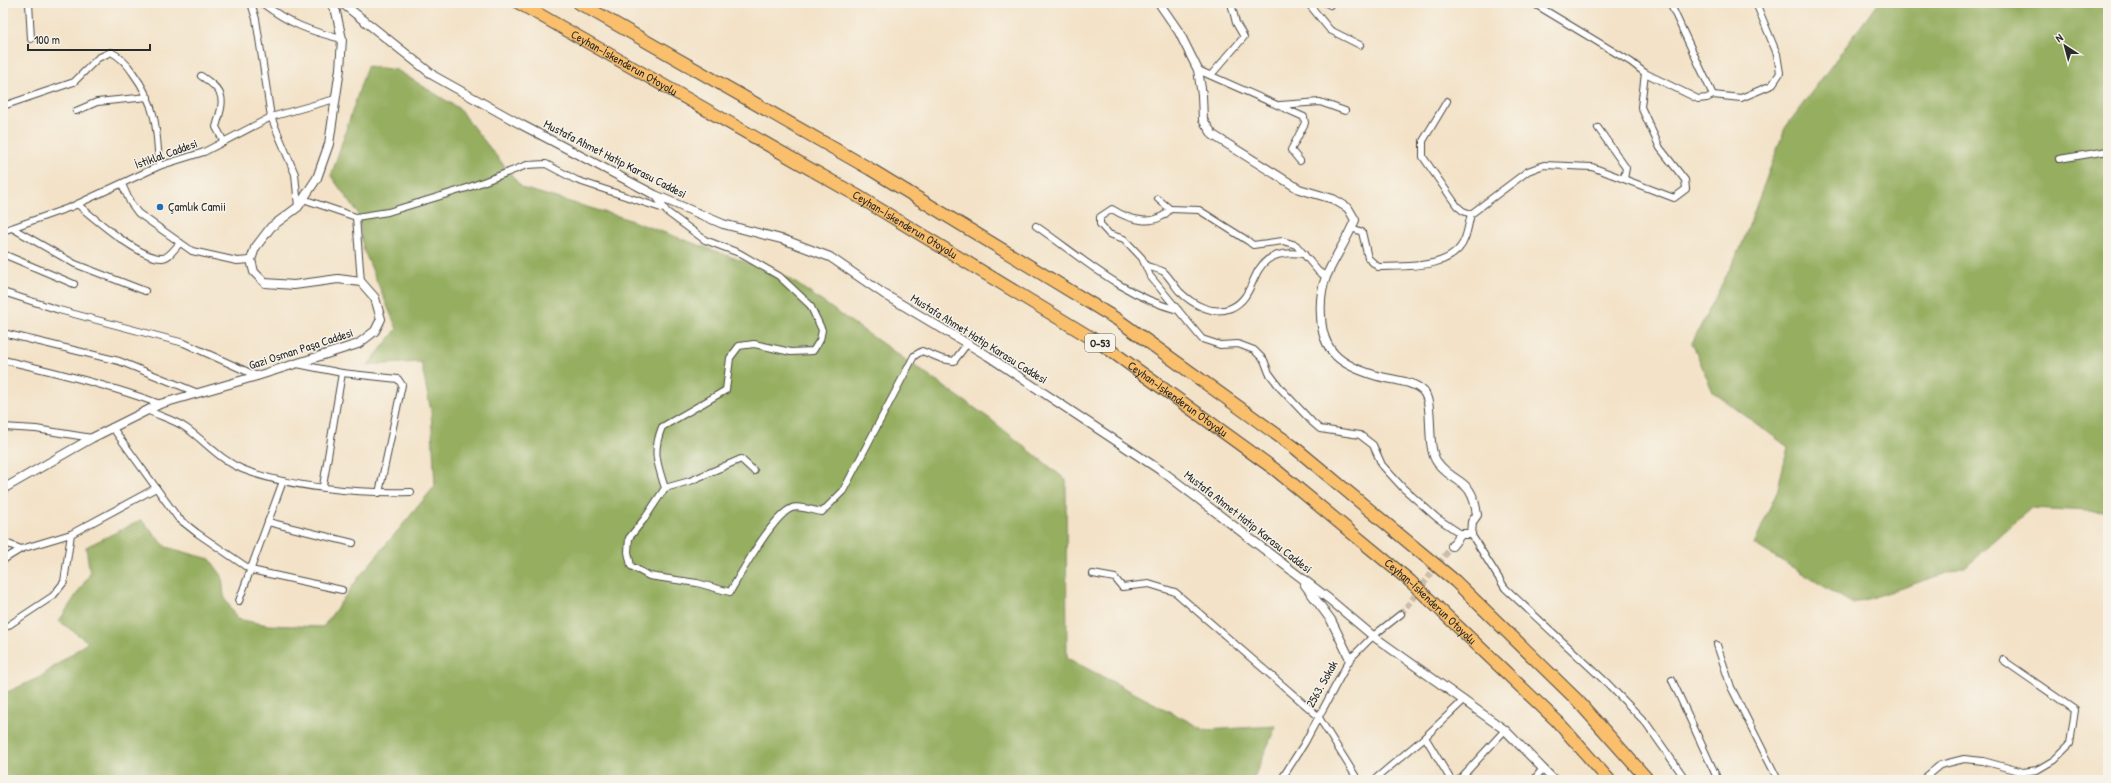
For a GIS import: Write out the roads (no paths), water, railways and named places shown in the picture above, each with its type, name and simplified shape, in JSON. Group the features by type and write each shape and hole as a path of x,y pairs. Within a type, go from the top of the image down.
{"highway":[{"name":"Ceyhan-İskenderun Otoyolu","path":"519,3 856,195 1103,345 1277,471 1410,581 1557,721 1609,780"},
{"name":"O-53","path":"579,3 870,168 1118,320 1276,433 1455,581 1577,700 1648,780"}],"street":[{"path":"29,3 31,39"},
{"path":"251,3 256,19 271,117 295,174 298,207"},
{"path":"262,3 282,18 310,32 342,39"},
{"path":"331,3 336,12 342,39 340,69 329,144 317,178 298,207 272,227 255,248 251,260 254,272 265,283 294,285 338,279 360,282 356,217"},
{"name":"Mustafa Ahmet Hatip Karasu Caddesi","path":"342,3 434,76 655,195 723,224 785,240 830,257 884,294 967,344 1166,474 1296,574 1373,636 1505,730 1554,780"},
{"path":"1159,3 1179,32 1198,70 1202,95 1203,120 1213,135 1300,189 1333,199 1348,208 1355,220 1326,277 1320,299 1321,332 1325,342 1333,353 1345,364 1382,378 1402,382 1423,391 1428,400 1432,446 1437,461 1447,471 1465,483 1472,492 1477,515 1472,522 1471,534 1505,588 1602,678 1646,723 1686,780"},
{"path":"1211,75 1244,37 1236,24 1231,3"},
{"path":"1308,3 1330,30 1360,45"},
{"path":"1533,3 1631,62 1645,73 1698,99 1707,98 1713,95 1741,98 1772,85 1780,73 1777,54 1756,3"},
{"path":"1670,3 1713,95"},
{"path":"3,106 74,82 98,58 111,52 118,56 127,65 142,85 153,107 158,131 159,166"},
{"path":"1198,70 1272,104 1280,105 1320,102 1345,111"},
{"path":"1352,228 1362,232 1368,258 1378,267 1423,264 1441,261 1457,250 1465,239 1471,214 1536,166 1544,164 1592,167 1674,198 1686,190 1685,180 1660,148 1641,107 1645,73"},
{"path":"201,76 216,86 222,97 221,111 216,127 224,142"},
{"path":"76,111 97,102 148,97"},
{"name":"İstiklal Caddesi","path":"3,231 77,204 159,166 204,152 271,117 335,99"},
{"path":"1447,101 1424,141 1423,157 1457,206 1463,211 1471,214"},
{"path":"1280,105 1304,117 1305,124 1291,150 1300,161"},
{"path":"1598,128 1626,168 1624,179"},
{"path":"2059,159 2108,151"},
{"path":"303,199 356,217 388,212 453,192 527,165 546,164 576,180 664,208"},
{"path":"122,184 130,202 138,213 192,251 237,261 251,260"},
{"path":"655,195 664,208 705,240 739,253 779,276 810,305 822,330 820,340 813,351 792,352 754,344 739,346 730,358 726,390 662,427 655,444 658,467 665,488"},
{"path":"1158,199 1170,209 1199,210 1248,240 1253,245 1283,241 1296,245 1318,271 1326,277"},
{"path":"77,204 115,235 153,257 163,258 169,255 180,243"},
{"path":"1170,209 1166,215 1144,221 1135,220 1112,209 1100,217 1100,224 1109,234 1124,239 1142,258 1147,266 1150,276 1202,339 1220,345 1238,344 1254,350 1264,360 1269,373 1281,389 1320,429 1360,435 1373,445 1382,465 1403,488 1438,518 1461,534 1471,534"},
{"path":"1036,226 1078,255 1101,274 1126,289 1159,305 1178,310"},
{"path":"12,228 75,264 145,291"},
{"path":"1147,266 1162,271 1180,291 1200,306 1211,311 1230,309 1244,299 1254,274 1261,265 1274,256 1289,252 1304,254"},
{"path":"3,254 74,284"},
{"name":"Gazi Osman Paşa Caddesi","path":"5,487 112,427 160,404 257,376 358,344 375,331 381,319 375,298 360,282"},
{"path":"3,292 59,310 184,344 257,376"},
{"path":"3,333 120,361 198,393"},
{"path":"754,471 741,459 690,481 665,488 645,518 629,538 628,552 632,566 649,576 697,583 730,592 753,554 782,514 793,507 822,512 843,491 914,356 922,351 942,359 954,361 967,344"},
{"path":"3,360 133,394 160,404"},
{"path":"296,364 342,373 398,379 402,385 379,493"},
{"path":"323,486 342,373"},
{"path":"147,410 185,427 213,452 242,469 283,481 379,493 410,492"},
{"path":"112,427 178,518 251,570 342,590"},
{"path":"3,428 36,429 92,438"},
{"path":"239,601 283,481"},
{"path":"3,560 21,549 71,534 156,488"},
{"path":"268,522 353,543"},
{"path":"3,629 53,596 64,582 71,534"},
{"path":"1452,546 1461,534"},
{"path":"3,542 21,549"},
{"path":"1093,574 1115,578 1122,587 1149,584 1175,592 1318,716 1358,780"},
{"path":"1296,574 1331,620 1350,659"},
{"name":"2563. Sokak","path":"1281,780 1350,659 1373,636 1401,614"},
{"path":"1717,645 1731,687 1778,780"},
{"path":"1926,779 1940,765 1964,759 1983,761 2023,772 2037,770 2054,760 2070,744 2074,710 2003,660"},
{"path":"1672,680 1718,780"},
{"path":"1374,780 1425,737 1464,700"},
{"path":"1459,780 1505,730"},
{"path":"1425,737 1450,780"},
{"path":"1534,780 1542,768"}],"tunnel":[{"path":"1401,614 1452,546"}],"place":[{"name":"Çamlık Camii","path":"160,207"}]}
